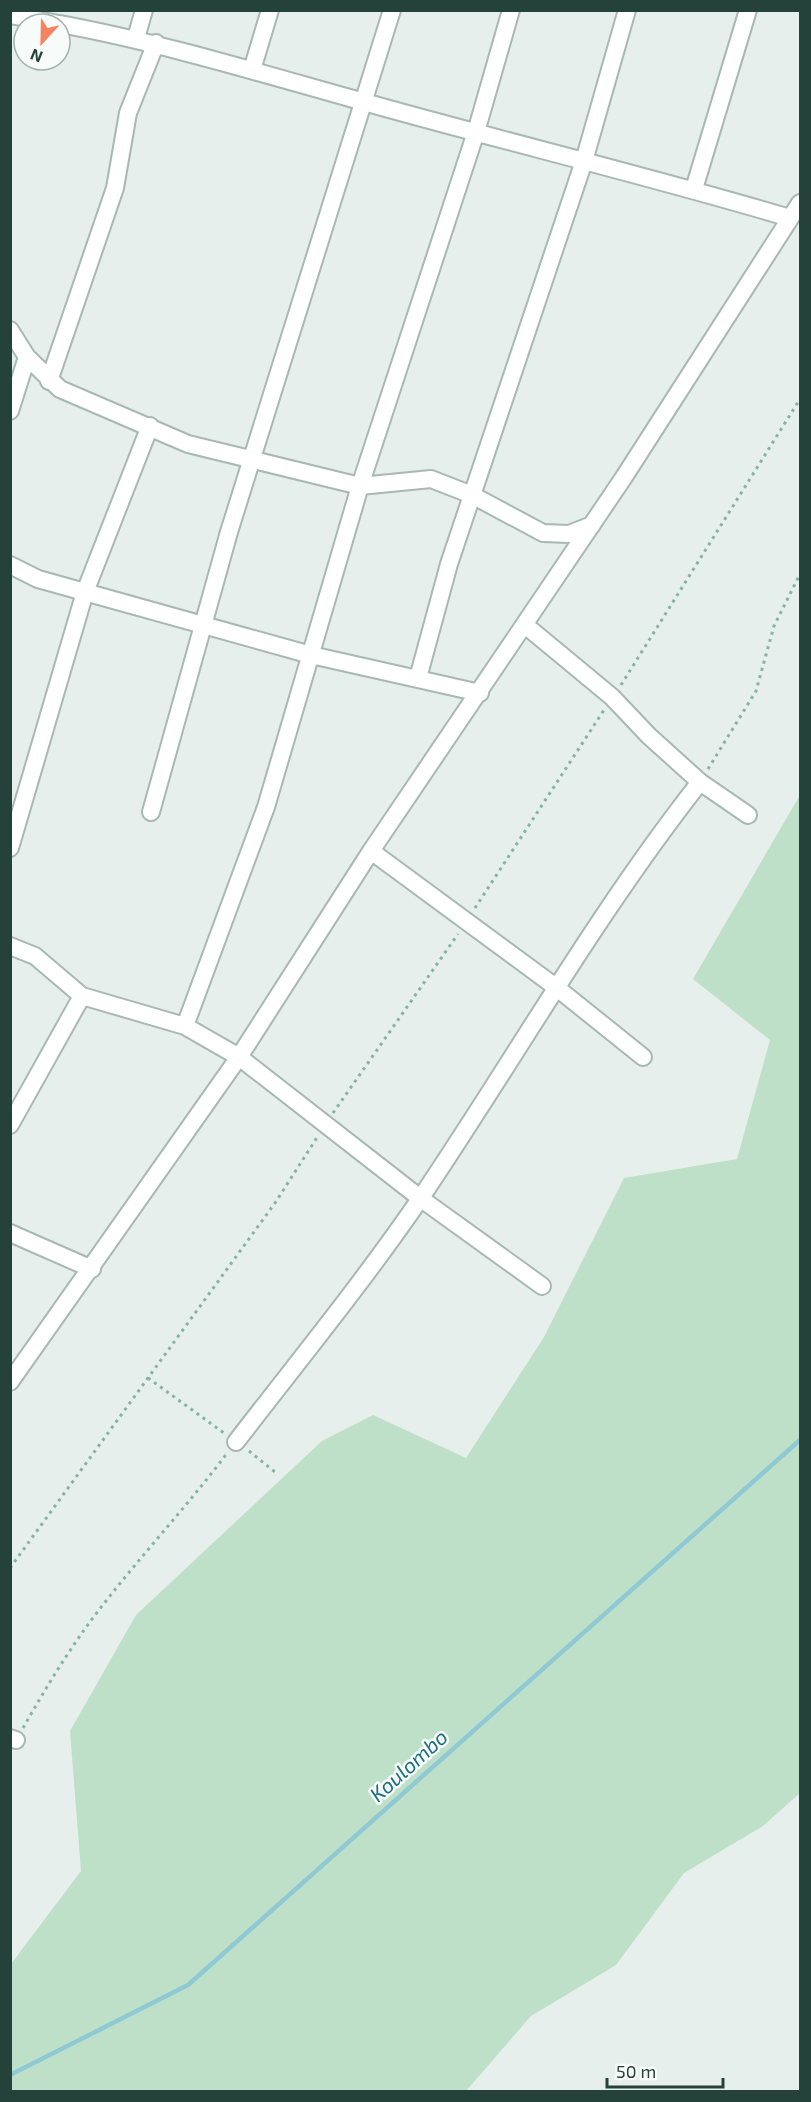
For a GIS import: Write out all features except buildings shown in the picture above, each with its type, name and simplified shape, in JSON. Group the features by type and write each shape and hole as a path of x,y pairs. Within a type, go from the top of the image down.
{"street":[{"path":"136,38 144,10"},
{"path":"252,70 270,10"},
{"path":"151,812 229,532 392,10"},
{"path":"185,1026 266,807 360,486 476,132 511,10"},
{"path":"418,678 449,564 584,161 627,10"},
{"path":"694,189 748,10"},
{"path":"72,26 156,43 364,102 694,189 789,218"},
{"path":"49,381 115,188 128,113 156,43"},
{"path":"10,1382 92,1269 239,1057 371,851 592,525 744,292 789,218 801,203"},
{"path":"10,330 27,357 49,381 76,397 150,426 188,444 360,486 431,479 472,495 543,533 569,534 592,525"},
{"path":"10,411 27,357"},
{"path":"10,848 85,592 150,426"},
{"path":"10,565 39,579 311,654 480,693"},
{"path":"525,625 612,697 649,736 700,782 748,815"},
{"path":"236,1442 322,1332 420,1198 556,988 654,843 700,782"},
{"path":"371,851 556,988 643,1057"},
{"path":"10,946 35,956 82,996 185,1026 239,1057 420,1198 542,1286"},
{"path":"10,1125 82,996"},
{"path":"10,1233 92,1269"}],"path":[{"path":"10,1568 275,1203 326,1124 466,921 612,697 801,399"},
{"path":"700,782 756,691 774,626 801,574"},
{"path":"148,1378 275,1472"},
{"path":"13,1739 67,1654 106,1601 183,1512 236,1442"}],"green space":[{"path":"800,795 800,1793 763,1826 684,1873 616,1965 531,2016 466,2091 11,2091 11,1964 81,1871 70,1731 136,1615 322,1441 373,1415 466,1458 544,1337 624,1178 737,1159 770,1040 693,979"}],"waterway":[{"name":"Koulombo","path":"10,2075 188,1985 800,1440"}]}
